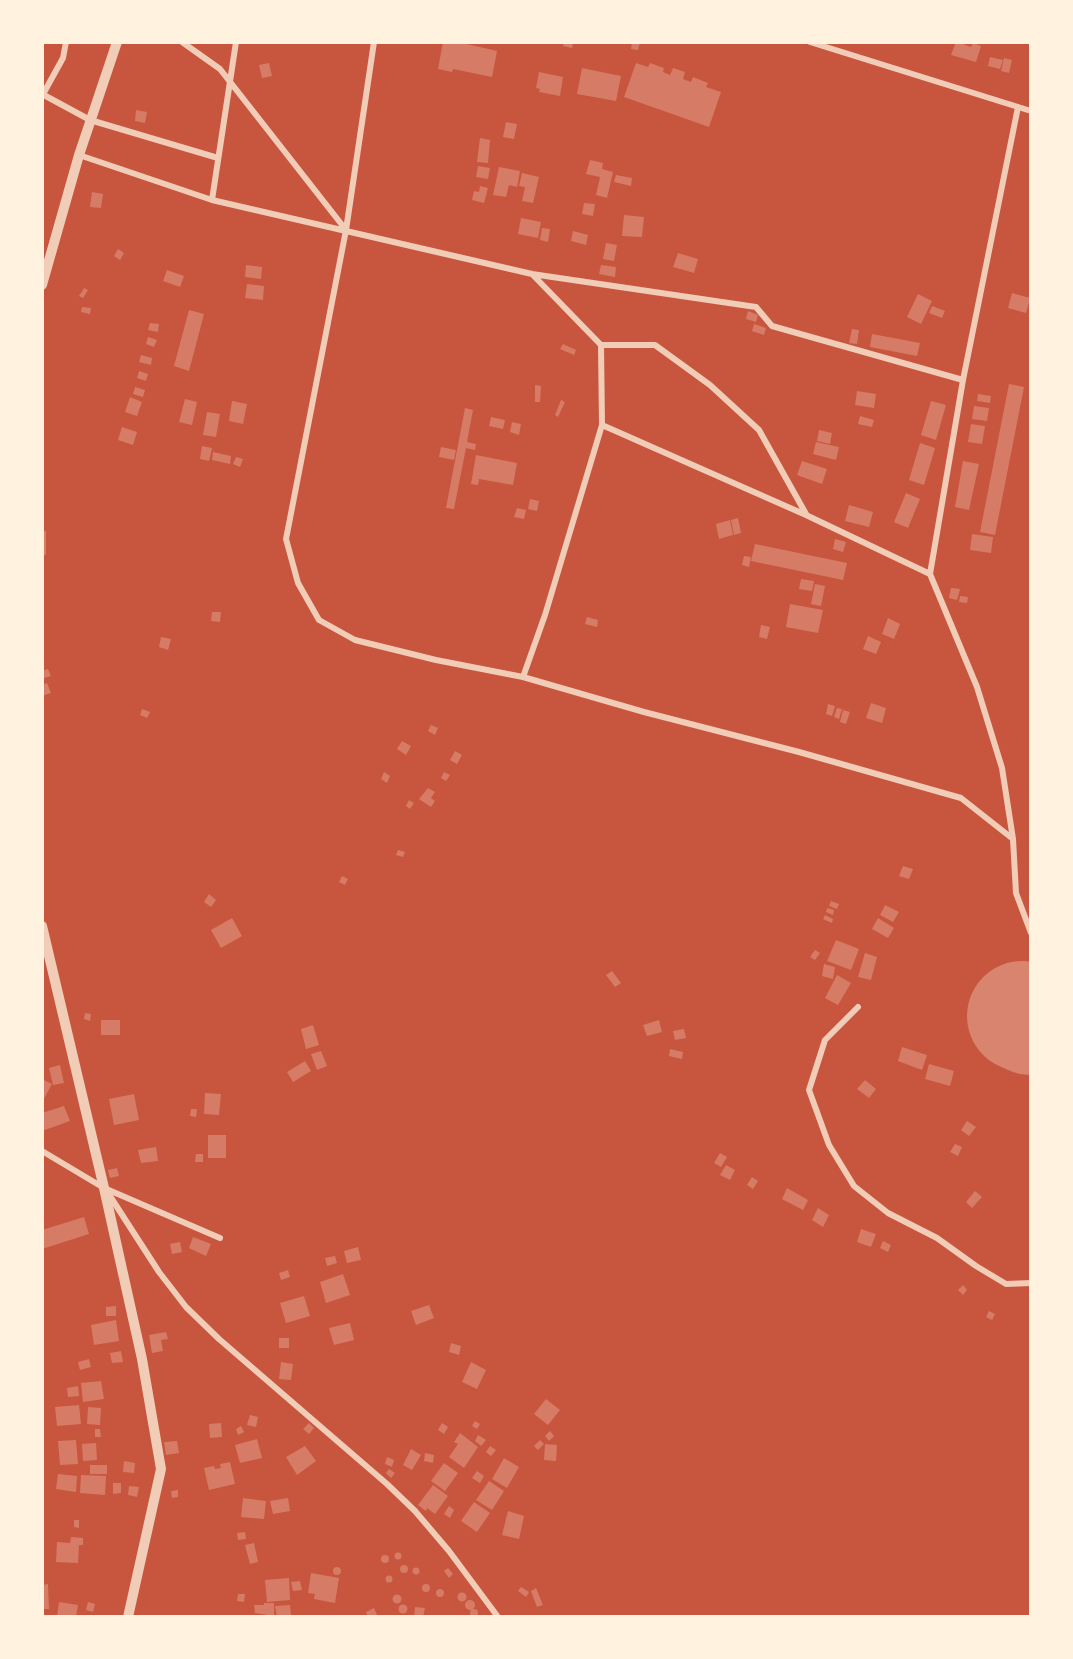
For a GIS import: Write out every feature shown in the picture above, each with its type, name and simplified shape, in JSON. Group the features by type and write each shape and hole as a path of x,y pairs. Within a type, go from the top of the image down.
{"street":[{"path":"66,42 63,58 42,95 90,120 218,158"},
{"path":"42,285 78,154 117,42"},
{"path":"182,42 220,69 346,230"},
{"path":"212,200 236,42"},
{"path":"374,42 346,230 286,539 298,584 319,620 355,640 436,660 523,677 961,798 1013,839"},
{"path":"810,42 1031,111"},
{"path":"1018,107 963,380 930,574 977,687 999,758 1013,839 1016,893 1031,933"},
{"path":"78,154 212,200 532,274 756,307 772,326 963,380"},
{"path":"523,677 545,615 602,425 600,345 532,274"},
{"path":"600,345 655,345 710,385 759,430 806,515"},
{"path":"602,425 806,515 930,574"},
{"path":"42,926 142,1359 161,1469 128,1617"},
{"path":"858,1007 825,1040 809,1090 829,1144 854,1186 888,1213 937,1238 1006,1284 1031,1283"},
{"path":"42,1151 104,1188 220,1238"},
{"path":"104,1188 159,1272 186,1307 219,1339 379,1477 415,1511 449,1551 498,1617"}],"building":[{"path":"443,42 458,42 497,51 492,77 453,69 452,72 438,69"},
{"path":"564,42 573,42 572,48 563,46"},
{"path":"632,42 640,42 638,50 631,49"},
{"path":"956,42 964,42 963,44 971,47 973,43 981,46 976,62 951,55"},
{"path":"990,57 1003,60 1000,69 988,66"},
{"path":"1004,58 1012,60 1009,73 1001,71"},
{"path":"269,63 272,76 262,78 259,65"},
{"path":"636,63 648,67 650,63 664,68 663,72 670,75 673,68 685,72 683,79 691,82 693,77 708,83 706,87 721,92 709,127 624,97"},
{"path":"582,68 621,76 616,101 577,94"},
{"path":"539,72 563,77 560,96 539,92 540,89 536,88"},
{"path":"136,110 147,112 145,123 135,121"},
{"path":"506,122 517,124 514,139 503,137"},
{"path":"480,138 490,140 488,163 477,162"},
{"path":"590,160 603,163 602,169 613,172 607,198 596,195 600,177 586,174"},
{"path":"478,166 490,168 488,179 476,177"},
{"path":"499,167 520,171 517,187 509,185 506,197 493,195"},
{"path":"522,173 539,177 533,203 522,201 525,187 519,186"},
{"path":"616,175 632,178 631,186 614,182"},
{"path":"480,186 488,188 484,203 472,200 474,191 479,192"},
{"path":"92,192 103,194 101,208 90,207"},
{"path":"584,203 595,204 593,216 582,214"},
{"path":"624,215 644,217 642,237 622,236"},
{"path":"521,218 541,222 538,238 518,234"},
{"path":"542,228 550,229 548,242 540,240"},
{"path":"573,231 588,235 586,245 571,241"},
{"path":"606,243 617,245 614,261 603,259"},
{"path":"118,249 124,253 120,260 114,256"},
{"path":"678,253 698,259 694,273 673,267"},
{"path":"246,265 262,267 261,279 245,277"},
{"path":"601,265 616,267 615,277 599,274"},
{"path":"167,270 184,276 180,287 163,281"},
{"path":"247,284 264,286 263,300 245,298"},
{"path":"84,288 88,290 83,298 79,296"},
{"path":"1012,293 1030,298 1026,313 1008,308"},
{"path":"918,294 932,301 921,324 907,317"},
{"path":"932,306 945,311 942,318 929,313"},
{"path":"82,307 91,308 90,314 81,312"},
{"path":"189,310 204,314 189,371 174,366"},
{"path":"748,311 758,315 756,322 746,319"},
{"path":"150,323 159,324 158,332 148,330"},
{"path":"754,324 766,328 764,335 752,331"},
{"path":"852,329 859,330 857,344 849,343"},
{"path":"872,334 920,343 917,356 870,347"},
{"path":"148,337 157,340 154,347 146,344"},
{"path":"563,344 576,350 574,355 560,349"},
{"path":"141,355 152,358 151,365 139,362"},
{"path":"139,371 148,374 146,381 137,378"},
{"path":"1009,384 1024,387 995,535 980,532"},
{"path":"535,385 541,386 540,402 535,402"},
{"path":"135,387 145,390 143,397 133,394"},
{"path":"857,391 876,394 874,408 855,405"},
{"path":"978,394 991,396 990,403 977,401"},
{"path":"130,397 142,402 137,416 125,412"},
{"path":"185,399 197,402 192,425 179,422"},
{"path":"561,400 565,402 558,417 555,415"},
{"path":"232,401 247,404 243,424 229,421"},
{"path":"931,401 946,405 936,440 921,435"},
{"path":"974,406 989,408 987,421 972,419"},
{"path":"465,408 473,410 467,442 476,444 475,450 466,448 454,509 446,508"},
{"path":"207,412 220,414 216,437 203,435"},
{"path":"860,416 874,420 872,427 858,424"},
{"path":"491,417 505,420 503,429 489,426"},
{"path":"512,422 521,424 519,435 510,432"},
{"path":"971,424 985,426 982,444 968,442"},
{"path":"122,427 137,432 133,445 118,440"},
{"path":"819,430 832,433 830,444 817,441"},
{"path":"816,442 839,447 836,460 813,454"},
{"path":"920,443 935,448 924,485 909,480"},
{"path":"202,446 212,448 209,461 200,459"},
{"path":"441,447 456,450 454,460 439,457"},
{"path":"213,452 231,456 230,464 212,460"},
{"path":"476,455 517,463 513,485 479,479 478,485 471,484"},
{"path":"236,457 243,459 240,467 233,464"},
{"path":"802,461 827,469 822,484 797,475"},
{"path":"963,461 979,464 969,510 955,507"},
{"path":"906,493 920,499 908,528 894,522"},
{"path":"530,499 539,501 537,511 528,509"},
{"path":"849,505 873,512 869,527 845,521"},
{"path":"517,508 526,510 524,519 514,517"},
{"path":"738,518 741,533 734,535 731,520"},
{"path":"730,520 733,535 719,539 716,524"},
{"path":"42,531 46,531 46,555 42,555"},
{"path":"972,534 993,537 991,553 970,550"},
{"path":"835,539 846,542 843,552 833,549"},
{"path":"755,544 847,563 843,580 751,561"},
{"path":"744,556 751,557 749,567 742,565"},
{"path":"801,579 814,581 812,591 799,589"},
{"path":"815,584 825,586 821,606 811,604"},
{"path":"951,588 960,589 957,600 949,598"},
{"path":"960,596 968,597 967,603 959,602"},
{"path":"790,604 823,610 818,633 786,627"},
{"path":"212,612 221,612 220,622 211,621"},
{"path":"587,617 598,620 597,627 585,624"},
{"path":"888,618 900,624 894,639 882,634"},
{"path":"761,625 770,627 767,639 759,637"},
{"path":"868,636 881,642 876,654 863,649"},
{"path":"161,637 171,639 168,650 159,647"},
{"path":"48,669 51,676 44,678 42,671"},
{"path":"47,683 51,693 42,696 42,685"},
{"path":"871,703 886,708 882,723 866,718"},
{"path":"828,704 835,706 832,716 826,714"},
{"path":"837,708 842,709 839,719 834,717"},
{"path":"142,709 150,712 147,718 140,715"},
{"path":"843,710 850,712 846,724 840,722"},
{"path":"431,725 438,728 435,735 428,731"},
{"path":"402,741 411,746 406,755 397,749"},
{"path":"455,751 462,755 457,764 450,760"},
{"path":"384,772 390,776 387,783 381,779"},
{"path":"444,772 450,775 446,781 441,778"},
{"path":"428,788 435,792 431,798 435,801 431,807 419,799"},
{"path":"409,800 414,803 410,809 406,806"},
{"path":"398,850 405,852 403,857 396,855"},
{"path":"903,866 913,869 909,879 899,876"},
{"path":"342,876 348,879 345,885 339,882"},
{"path":"209,894 216,900 211,907 204,902"},
{"path":"831,901 839,904 837,909 829,906"},
{"path":"885,905 899,912 893,922 880,915"},
{"path":"827,908 834,910 833,915 826,912"},
{"path":"825,915 833,919 832,923 823,919"},
{"path":"232,918 242,936 221,948 211,930"},
{"path":"878,918 894,928 888,938 872,929"},
{"path":"836,940 859,949 851,970 827,961"},
{"path":"815,950 820,953 815,960 810,957"},
{"path":"865,953 877,957 871,980 858,977"},
{"path":"824,964 835,967 833,979 822,976"},
{"path":"612,971 621,983 615,987 606,975"},
{"path":"837,975 851,983 838,1005 825,998"},
{"path":"85,1013 91,1014 90,1021 84,1019"},
{"path":"101,1020 120,1020 120,1035 101,1035"},
{"path":"659,1020 662,1032 647,1036 643,1025"},
{"path":"313,1025 319,1045 306,1049 301,1029"},
{"path":"684,1029 686,1038 675,1040 673,1031"},
{"path":"902,1047 927,1055 922,1070 898,1061"},
{"path":"670,1049 683,1052 682,1059 669,1056"},
{"path":"321,1051 327,1066 317,1070 311,1054"},
{"path":"305,1061 311,1071 293,1082 287,1072"},
{"path":"929,1064 954,1071 950,1086 925,1079"},
{"path":"60,1065 64,1083 53,1085 49,1068"},
{"path":"42,1079 52,1084 42,1102"},
{"path":"865,1080 876,1089 869,1098 857,1089"},
{"path":"205,1093 221,1094 219,1115 204,1114"},
{"path":"134,1094 139,1120 114,1125 109,1099"},
{"path":"64,1106 70,1121 42,1131 42,1113"},
{"path":"191,1109 197,1109 196,1117 190,1116"},
{"path":"967,1121 976,1127 969,1136 961,1130"},
{"path":"208,1135 226,1135 226,1158 208,1158"},
{"path":"955,1144 962,1147 958,1156 950,1152"},
{"path":"156,1147 158,1161 141,1163 138,1150"},
{"path":"720,1153 727,1157 721,1167 714,1163"},
{"path":"196,1154 203,1154 203,1162 195,1162"},
{"path":"726,1165 735,1170 730,1180 720,1175"},
{"path":"117,1168 119,1176 110,1178 108,1170"},
{"path":"752,1177 758,1181 753,1189 747,1185"},
{"path":"787,1188 808,1200 803,1210 782,1199"},
{"path":"975,1191 982,1197 972,1208 966,1202"},
{"path":"818,1208 829,1215 823,1227 812,1220"},
{"path":"84,1217 89,1234 42,1249 42,1230"},
{"path":"861,1229 876,1234 871,1247 857,1242"},
{"path":"193,1237 211,1244 206,1256 189,1248"},
{"path":"883,1241 891,1245 888,1252 880,1248"},
{"path":"180,1242 182,1252 172,1254 170,1244"},
{"path":"358,1247 361,1260 347,1263 344,1251"},
{"path":"335,1256 337,1263 327,1266 325,1258"},
{"path":"288,1270 290,1277 281,1280 279,1273"},
{"path":"343,1274 350,1295 326,1303 320,1282"},
{"path":"963,1285 967,1290 963,1295 958,1290"},
{"path":"304,1296 310,1316 286,1323 280,1303"},
{"path":"429,1305 434,1318 416,1325 411,1311"},
{"path":"116,1306 116,1316 106,1316 106,1307"},
{"path":"989,1311 995,1314 992,1320 986,1317"},
{"path":"116,1320 119,1341 94,1345 91,1325"},
{"path":"350,1323 354,1340 334,1345 329,1328"},
{"path":"166,1332 168,1339 161,1340 163,1351 152,1353 149,1335"},
{"path":"279,1338 289,1338 289,1348 279,1348"},
{"path":"451,1343 461,1346 459,1355 449,1352"},
{"path":"121,1351 123,1362 112,1363 110,1353"},
{"path":"89,1359 91,1367 80,1370 78,1362"},
{"path":"281,1362 293,1364 291,1380 279,1379"},
{"path":"471,1362 486,1370 477,1389 462,1382"},
{"path":"101,1381 104,1399 83,1402 81,1383"},
{"path":"78,1386 79,1396 68,1397 67,1388"},
{"path":"546,1399 560,1410 548,1425 534,1414"},
{"path":"79,1405 81,1424 57,1426 55,1407"},
{"path":"88,1407 101,1408 100,1425 87,1424"},
{"path":"250,1415 258,1417 256,1427 247,1425"},
{"path":"475,1421 480,1424 477,1429 472,1426"},
{"path":"221,1423 222,1437 210,1438 209,1424"},
{"path":"309,1423 314,1428 309,1434 303,1429"},
{"path":"442,1423 448,1427 444,1434 438,1430"},
{"path":"241,1426 244,1432 238,1435 236,1429"},
{"path":"95,1429 100,1429 101,1437 95,1437"},
{"path":"550,1431 554,1436 549,1441 545,1436"},
{"path":"460,1433 478,1447 464,1468 449,1457 458,1444 454,1442"},
{"path":"478,1435 486,1440 481,1446 475,1441"},
{"path":"257,1439 262,1458 240,1463 235,1445"},
{"path":"76,1440 78,1464 60,1465 58,1441"},
{"path":"540,1440 544,1444 538,1450 534,1446"},
{"path":"177,1441 179,1453 166,1455 164,1442"},
{"path":"96,1443 97,1460 83,1461 82,1444"},
{"path":"545,1444 557,1445 556,1461 544,1460"},
{"path":"305,1446 316,1461 297,1475 286,1457"},
{"path":"490,1446 496,1450 491,1456 486,1452"},
{"path":"411,1449 421,1455 412,1470 403,1465"},
{"path":"425,1453 434,1455 433,1463 424,1461"},
{"path":"387,1457 394,1460 392,1467 385,1464"},
{"path":"504,1458 519,1467 507,1488 492,1479"},
{"path":"124,1461 135,1463 134,1473 123,1472"},
{"path":"230,1462 235,1484 209,1490 204,1468 214,1466 215,1469 221,1468 220,1464"},
{"path":"444,1463 458,1473 445,1491 431,1481"},
{"path":"90,1465 107,1465 107,1474 90,1474"},
{"path":"389,1469 395,1473 391,1478 386,1473"},
{"path":"477,1471 484,1476 480,1483 472,1478"},
{"path":"58,1474 77,1476 76,1492 56,1489"},
{"path":"81,1475 106,1476 105,1495 80,1493"},
{"path":"489,1481 504,1491 492,1510 476,1500"},
{"path":"113,1483 121,1483 121,1493 113,1494"},
{"path":"433,1485 448,1496 435,1514 418,1505"},
{"path":"129,1486 139,1487 137,1497 128,1495"},
{"path":"178,1490 178,1497 172,1498 171,1491"},
{"path":"243,1498 266,1501 264,1519 241,1517"},
{"path":"288,1498 290,1511 273,1514 270,1501"},
{"path":"474,1502 490,1513 477,1532 461,1521"},
{"path":"449,1506 454,1510 450,1518 444,1514"},
{"path":"508,1511 524,1516 519,1539 502,1535"},
{"path":"74,1520 79,1520 79,1528 74,1527"},
{"path":"245,1532 246,1539 238,1540 237,1533"},
{"path":"71,1537 83,1538 83,1545 79,1545 78,1563 56,1562 57,1542 70,1543"},
{"path":"254,1543 258,1562 250,1564 245,1545"},
{"path":"398,1553 401,1556 398,1559 395,1556"},
{"path":"385,1555 389,1559 385,1563 381,1559"},
{"path":"404,1565 408,1569 404,1573 400,1569"},
{"path":"337,1567 341,1571 337,1575 333,1571"},
{"path":"416,1568 419,1571 416,1574 413,1571"},
{"path":"448,1568 453,1574 449,1578 444,1571"},
{"path":"311,1573 339,1578 335,1603 314,1599 315,1594 308,1593"},
{"path":"389,1575 393,1579 389,1583 385,1579"},
{"path":"289,1578 290,1600 267,1602 265,1580"},
{"path":"300,1581 302,1590 293,1591 291,1582"},
{"path":"48,1584 49,1609 42,1609 42,1585"},
{"path":"426,1584 430,1588 426,1592 422,1588"},
{"path":"521,1587 529,1592 526,1597 518,1591"},
{"path":"536,1588 543,1605 537,1607 531,1591"},
{"path":"440,1589 444,1593 440,1597 436,1593"},
{"path":"462,1593 466,1597 462,1601 458,1597"},
{"path":"238,1594 245,1594 244,1602 237,1601"},
{"path":"397,1594 402,1599 397,1604 392,1599"},
{"path":"470,1600 475,1605 470,1610 465,1605"},
{"path":"59,1602 78,1605 76,1617 57,1617"},
{"path":"88,1602 95,1604 93,1612 86,1610"},
{"path":"264,1603 274,1603 274,1616 255,1613 254,1605 264,1605"},
{"path":"403,1604 408,1609 403,1614 398,1609"},
{"path":"290,1605 291,1615 277,1617 275,1606"},
{"path":"415,1607 425,1608 423,1617 414,1617"},
{"path":"374,1608 378,1617 368,1617 366,1612"},
{"path":"474,1609 478,1613 474,1617 470,1613"}],"runway":[{"path":"1022,1016 1031,1020"}]}
